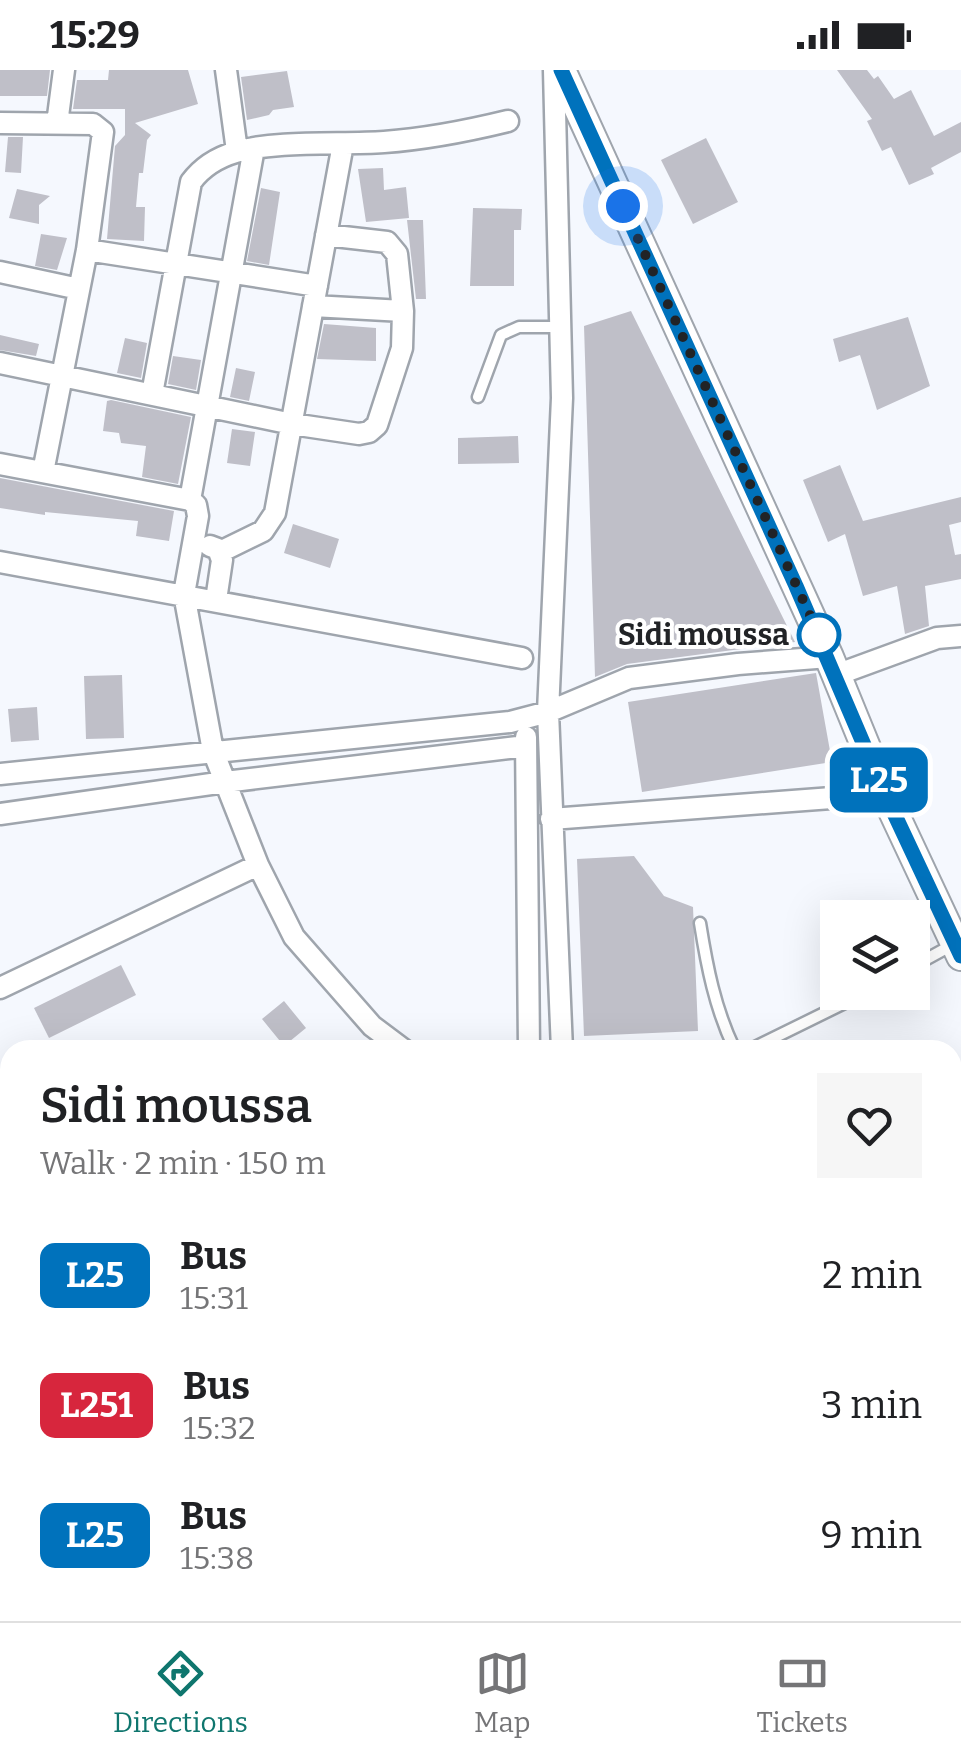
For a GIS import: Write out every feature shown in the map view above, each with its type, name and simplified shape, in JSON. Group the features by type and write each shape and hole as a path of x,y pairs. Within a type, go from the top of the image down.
{"street":[{"path":"57,124 64,70"},
{"path":"190,500 233,273 245,150 226,70"},
{"path":"558,70 562,398 548,712 561,1040"},
{"path":"558,70 832,666 885,794 957,950"},
{"path":"152,394 192,182 202,169 245,150 425,138 508,121"},
{"path":"0,123 93,124 103,132 87,250 43,472"},
{"path":"220,552 263,532 272,520 342,144"},
{"path":"0,363 292,424 359,434 374,429 402,348 403,310 397,254 392,244 326,235"},
{"path":"87,250 233,273 315,296 403,310"},
{"path":"0,272 79,288"},
{"path":"0,464 190,500 198,510 184,594 213,751 258,865 294,938 372,1026 391,1040"},
{"path":"193,544 215,547 220,552 216,600"},
{"path":"0,562 522,658"},
{"path":"0,774 526,718 629,678 738,664 832,666 937,638 961,636"},
{"path":"526,718 530,1040"},
{"path":"0,814 526,746"},
{"path":"550,820 885,794"},
{"path":"0,988 258,865"}],"lane":[{"path":"478,397 501,335 519,327 561,327"},
{"path":"700,923 708,972 730,1040"},
{"path":"930,960 957,950"},
{"path":"770,1040 831,1010"}],"building":[{"path":"0,70 50,70 47,96 0,96"},
{"path":"109,70 188,70 198,104 135,123 151,135 143,173 139,173 136,207 145,207 144,241 107,239 115,146 125,135 125,109 73,109 77,80 108,80"},
{"path":"837,70 867,70 874,79 878,76 894,99 911,90 934,136 961,122 961,152 931,168 934,174 909,185 891,147 882,151 867,121 872,119"},
{"path":"287,71 294,107 247,120 241,77"},
{"path":"8,137 23,137 21,173 5,172"},
{"path":"706,138 738,202 693,224 661,160"},
{"path":"383,168 384,190 406,187 409,218 366,222 358,169"},
{"path":"261,188 280,192 269,265 247,261"},
{"path":"17,189 50,196 39,205 39,224 9,218"},
{"path":"473,208 522,209 521,230 514,230 514,286 470,286"},
{"path":"407,220 423,220 426,299 416,299"},
{"path":"41,234 67,238 57,270 35,266"},
{"path":"631,311 795,642 627,664 595,677 584,326"},
{"path":"908,317 930,386 877,410 860,355 839,362 833,339"},
{"path":"324,324 376,328 376,361 317,359"},
{"path":"0,335 39,344 36,356 0,350"},
{"path":"125,338 147,343 141,378 117,373"},
{"path":"173,356 201,360 196,390 168,384"},
{"path":"236,368 255,372 249,401 230,397"},
{"path":"107,401 191,417 178,484 142,477 146,446 121,443 119,433 103,431"},
{"path":"232,429 255,432 250,466 227,463"},
{"path":"518,436 519,463 458,464 458,438"},
{"path":"840,465 863,521 961,497 961,522 949,525 955,555 961,554 961,579 925,586 929,626 905,634 897,586 863,596 845,534 828,542 803,480"},
{"path":"0,478 174,511 169,541 136,536 138,521 0,508"},
{"path":"293,524 339,539 330,568 284,553"},
{"path":"816,673 832,762 642,792 628,702"},
{"path":"122,675 124,738 86,739 84,676"},
{"path":"37,707 39,740 11,742 8,709"},
{"path":"634,856 664,896 693,907 698,1031 584,1036 577,859"},
{"path":"121,965 136,995 49,1038 34,1008"},
{"path":"284,1001 306,1028 291,1040 279,1040 262,1019"}],"bus line":[{"name":"L25","path":"561,70 961,956"}],"place":[{"name":"Sidi moussa","path":"819,635"}],"route":[{"path":"623,206 819,635"}]}
